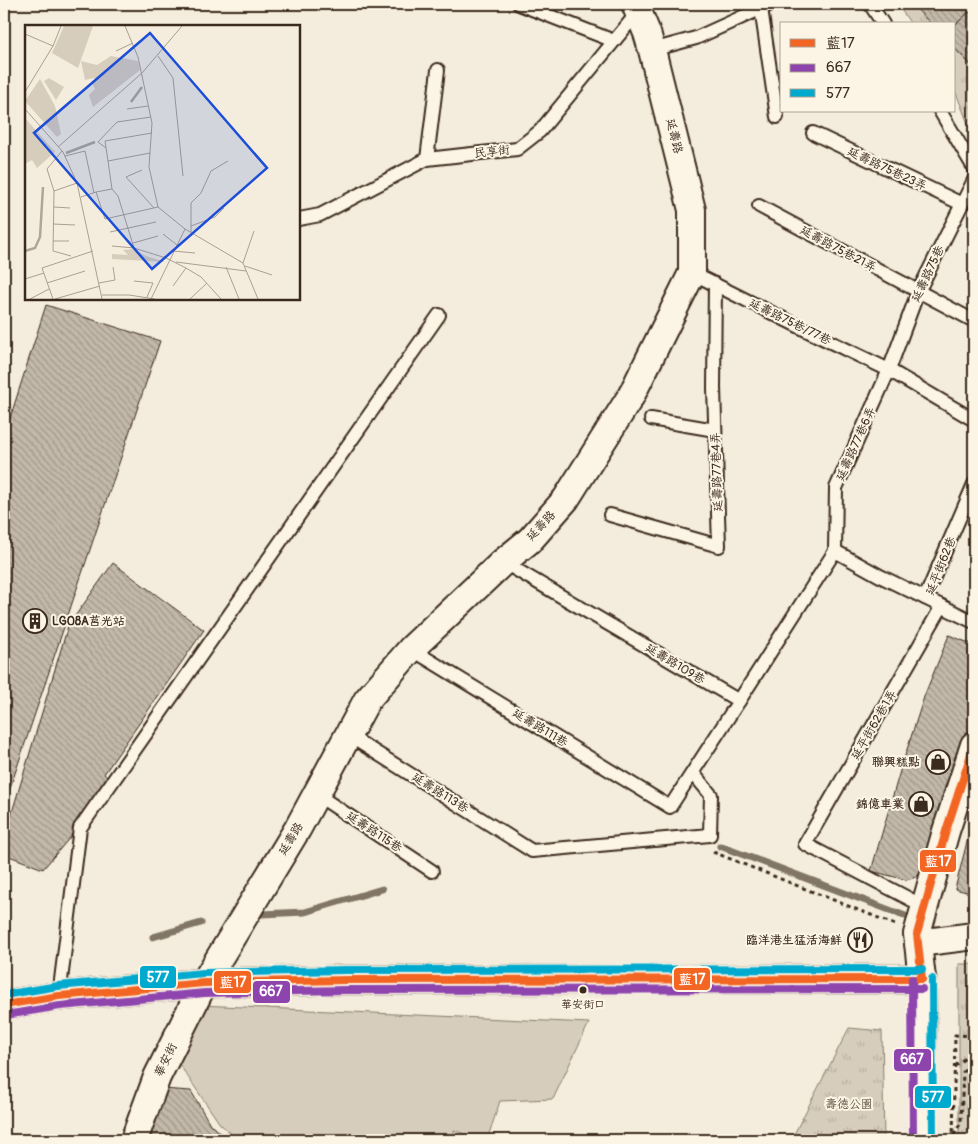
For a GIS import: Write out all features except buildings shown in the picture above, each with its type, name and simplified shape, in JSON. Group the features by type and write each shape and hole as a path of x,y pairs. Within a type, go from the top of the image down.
{"street":[{"name":"延壽路","path":"204,982 298,828 367,700 411,649 503,562 530,540 566,499 703,279 692,210 652,50 636,8"},
{"path":"923,1140 924,1026 918,938 946,831 974,745"},
{"path":"918,938 974,936"},
{"path":"4,1004 59,996 204,982 922,979"},
{"name":"華安街","path":"134,1140 157,1077 204,982"}],"lane":[{"path":"519,4 614,41"},
{"path":"870,4 882,22"},
{"path":"652,50 696,38 766,6 777,117"},
{"name":"民享街","path":"300,219 320,214 426,159 517,149 540,131 614,41 636,8"},
{"path":"426,159 438,70"},
{"path":"941,112 974,168"},
{"name":"延壽路75巷23弄","path":"813,133 962,204"},
{"name":"延壽路75巷","path":"890,370 918,292 974,180"},
{"name":"延壽路75巷21弄","path":"759,206 974,321"},
{"name":"延壽路75巷/77巷","path":"703,279 890,370 974,420"},
{"name":"延壽路77巷4弄","path":"610,515 719,546 714,388 703,279"},
{"path":"59,996 80,828 439,315"},
{"name":"延壽路77巷6弄","path":"835,551 836,488 890,370"},
{"path":"651,419 715,430"},
{"name":"延平街62巷","path":"974,484 926,598 974,622"},
{"path":"710,835 711,794 693,773 835,551 882,577 926,598"},
{"name":"延壽路109巷","path":"503,562 739,701"},
{"name":"延平街62巷1弄","path":"925,907 805,844 942,606"},
{"name":"延壽路111巷","path":"411,649 670,807 693,773"},
{"name":"延壽路113巷","path":"348,735 532,851 710,835"},
{"name":"延壽路115巷","path":"316,794 432,871"}],"path":[{"path":"710,835 712,852 918,938"},
{"path":"954,1138 955,1035 974,1036"},
{"path":"954,1066 974,1050"},
{"path":"954,1138 961,1122 963,1072 974,1061"}],"green space":[{"path":"897,4 914,4 931,22 910,22"},
{"path":"956,49 974,69 974,139 956,93"},
{"path":"959,964 974,964 974,1140 959,1140"},
{"path":"200,1005 589,1023 553,1099 500,1101 487,1140 480,1140 454,1130 455,1140 239,1140 220,1124 175,1058"},
{"name":"壽德公園","path":"849,1028 882,1031 884,1140 791,1140"}],"waterway":[{"path":"720,846 908,917"},
{"path":"262,914 305,912 382,889"},
{"path":"153,937 201,923"}],"transit line":[{"name":"藍17","path":"922,979 917,934 946,831 974,745"},
{"name":"577","path":"4,995 58,986 204,973 346,970 922,969"},
{"name":"667","path":"912,979 913,1140"},
{"name":"藍17","path":"4,1005 59,996 204,983 346,980 922,979"},
{"name":"577","path":"932,979 933,1140"},
{"name":"667","path":"6,1015 60,1006 205,993 346,990 922,989"}],"place":[{"name":"LG08A莒光站","path":"35,621"},
{"name":"聯興糕點","path":"938,762"},
{"name":"錦億車業","path":"921,804"},
{"name":"臨洋港生猛活海鮮","path":"860,940"},
{"name":"華安街口","path":"583,990"}]}
